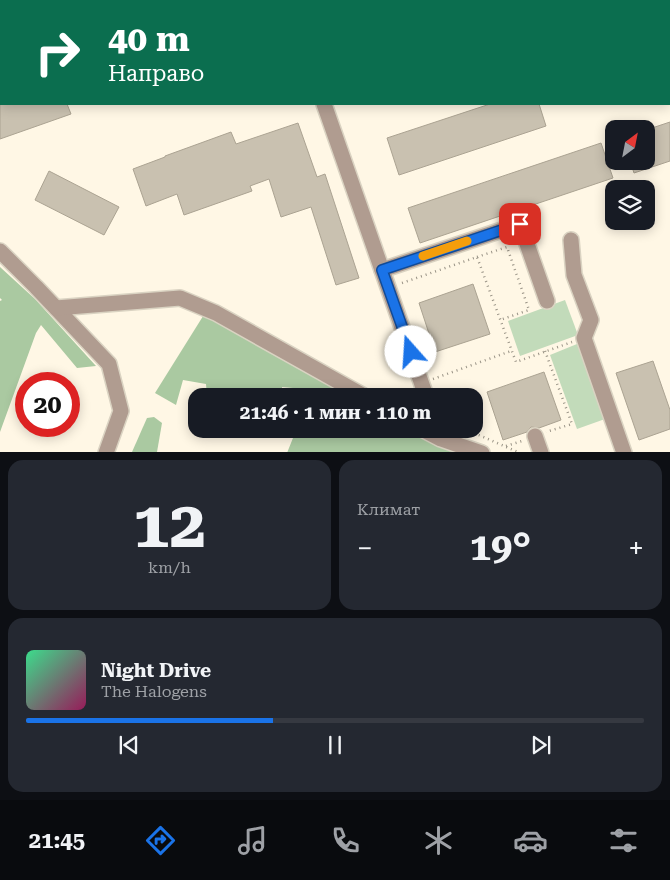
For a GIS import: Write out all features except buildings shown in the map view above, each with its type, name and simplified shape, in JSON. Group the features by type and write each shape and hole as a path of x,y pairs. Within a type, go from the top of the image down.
{"street":[{"path":"324,105 423,388"},
{"path":"382,270 520,224 547,301"},
{"path":"571,240 574,275 591,320 584,338 624,452"},
{"path":"0,251 109,364 121,411 106,452"},
{"path":"56,308 180,298 216,313 350,388"},
{"path":"535,436 541,452"},
{"path":"449,438 482,452"}],"path":[{"path":"388,288 507,247 529,310 500,320"},
{"path":"477,257 516,362 584,338"},
{"path":"428,388 512,350"},
{"path":"506,446 572,424 546,351"},
{"path":"483,436 520,452"}],"green space":[{"path":"0,267 35,299 96,366 77,368 41,325 36,333 22,372 15,372 15,391 0,432 0,301 2,300 0,298"},
{"path":"565,300 578,335 520,356 508,321"},
{"path":"205,313 337,388 206,388 206,384 183,380 176,405 155,393"},
{"path":"577,344 605,419 577,429 550,355"},
{"path":"154,417 162,423 157,452 132,452 147,418"},
{"path":"293,438 425,438 457,452 287,452"}],"slow traffic":[{"path":"423,256 467,241"}],"route":[{"path":"411,352 382,270 520,224"}]}
